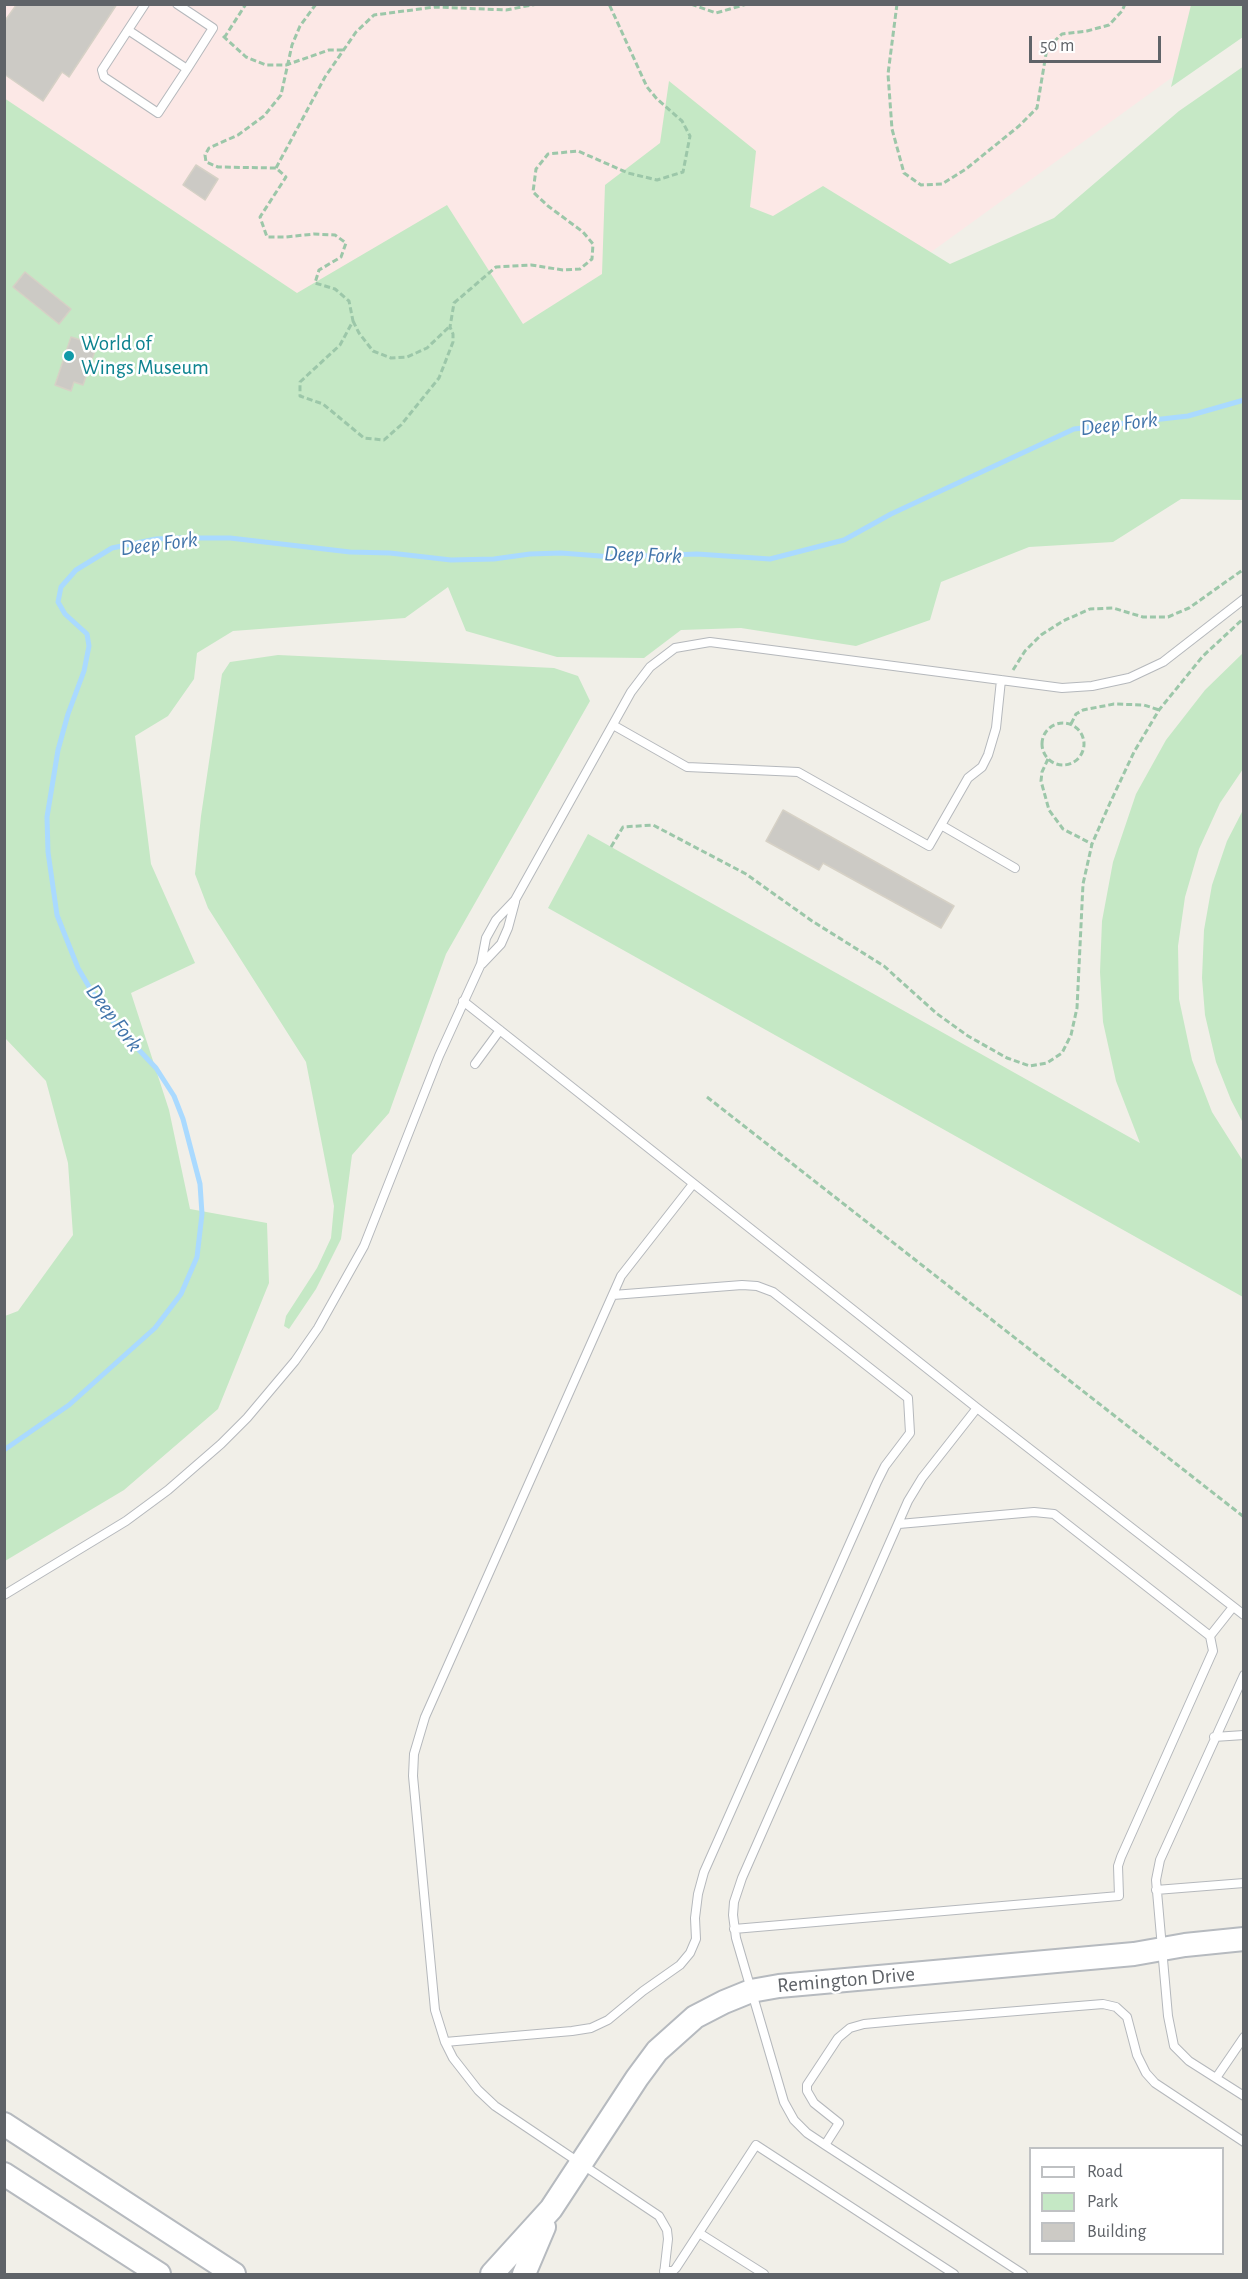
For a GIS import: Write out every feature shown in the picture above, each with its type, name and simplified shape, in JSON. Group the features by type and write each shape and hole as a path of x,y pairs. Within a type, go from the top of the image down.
{"street":[{"name":"Remington Drive","path":"524,2274 551,2210 637,2078 663,2044 709,2009 752,1991 778,1986 1134,1954 1244,1939"},
{"path":"4,2124 234,2274"},
{"path":"4,2174 159,2274"},
{"name":"Remington Drive","path":"492,2274 551,2210"}],"lane":[{"path":"145,4 102,70 104,77 158,113 213,28 177,4"},
{"path":"128,30 187,69"},
{"path":"482,964 486,938 496,920 515,900 631,692 650,667 675,648 710,642 1001,680 1062,687 1092,686 1129,678 1163,662 1244,599"},
{"path":"613,725 687,767 798,772 929,846 968,778 982,767 988,755 996,728 1001,680"},
{"path":"941,825 1015,868"},
{"path":"4,1596 126,1521 168,1490 228,1437 295,1360 318,1328 364,1246 463,1001 482,964 501,944 508,928 515,900"},
{"path":"463,1001 977,1408 1244,1615"},
{"path":"476,1064 500,1030"},
{"path":"693,1184 625,1270 425,1717 414,1754 413,1776 435,2010 445,2042 453,2058 477,2090 516,2121 659,2216 667,2230 668,2239 664,2273 676,2268 756,2145 954,2274"},
{"path":"445,2042 591,2028 608,2020 643,1990 680,1965 690,1953 696,1939 695,1918 704,1872 877,1482 885,1466 910,1433 908,1398 773,1292 757,1286 742,1286 613,1295"},
{"path":"977,1408 917,1485 742,1878 734,1902 734,1929 784,2102 794,2120 807,2133 1023,2274"},
{"path":"734,1929 1119,1896 1118,1866 1121,1857 1213,1651 1210,1636 1054,1514 1034,1512 899,1524"},
{"path":"1210,1636 1233,1607"},
{"path":"1244,1675 1160,1860 1156,1890 1170,2034 1174,2046 1189,2061 1244,2096"},
{"path":"1214,1737 1244,1735"},
{"path":"1156,1890 1244,1882"},
{"path":"825,2145 838,2123 814,2103 807,2091 807,2085 838,2038 850,2028 885,2022 1102,2004 1116,2007 1127,2017 1137,2055 1146,2073 1155,2083 1244,2142"},
{"path":"1216,2078 1244,2037"},
{"path":"699,2233 764,2274"}],"path":[{"path":"224,38 246,4"},
{"path":"316,4 300,26 286,65 281,95 264,116 238,135 209,148 205,155 206,162 218,167 276,168 286,177 260,218 267,237 335,235 346,243 341,257 319,270 315,283 335,289 349,301 353,321 359,333 374,351 391,358 407,357 427,348 450,327"},
{"path":"276,168 325,77 356,32 374,15 435,7 506,10 537,4"},
{"path":"353,321 340,345 300,382 300,396 323,404 364,438 384,440 401,425 439,378 453,342 450,327 454,303 496,267 531,265 562,270 580,269 592,259 592,244 583,232 533,192 536,169 548,154 578,151 628,173 657,180 683,172 690,136 682,122 647,87 609,4"},
{"path":"692,4 716,13 747,4"},
{"path":"897,4 888,74 892,129 904,173 921,185 942,184 966,170 1019,126 1037,108 1047,48 1062,34 1109,25 1122,11 1125,4"},
{"path":"213,28 256,62 266,65 286,65 329,50 344,50"},
{"path":"1011,681 1017,661 1025,651 1041,635 1063,621 1090,609 1113,608 1143,616 1168,617 1189,608 1244,569"},
{"path":"611,847 623,827 653,825 746,873 812,921 884,966 936,1013 968,1036 1007,1058 1030,1066 1047,1063 1062,1053 1071,1035 1077,1008 1083,884 1092,844 1134,752 1159,710 1203,656 1244,618"},
{"path":"1071,724 1077,714 1083,710 1114,704 1144,705 1159,710"},
{"path":"1058,724 1071,724 1082,733 1083,753 1074,763 1067,765 1053,763 1042,748 1042,741 1048,730 1058,724"},
{"path":"1048,759 1041,781 1049,810 1064,829 1092,844"},
{"path":"706,1097 1244,1517"}],"shaded area":[{"path":"5,5 1243,5 1243,26 582,505 5,174"}],"green space":[{"path":"1191,5 1243,5 1243,37 1171,87"},
{"path":"1244,66 1243,500 1181,499 1113,542 1029,547 941,582 930,620 856,646 741,628 681,630 644,658 557,657 466,631 448,587 405,618 233,631 197,653 194,679 168,716 135,736 151,864 195,963 131,993 169,1110 190,1209 267,1223 269,1283 218,1409 124,1490 5,1561 5,1316 18,1311 73,1235 68,1163 46,1081 5,1038 4,98 297,293 447,205 523,324 602,274 605,185 660,143 669,81 756,151 750,207 773,216 823,186 950,264 1054,218 1179,111"},
{"path":"1243,653 1243,769 1220,803 1199,849 1185,897 1178,946 1179,999 1192,1060 1212,1112 1243,1161 1243,1297 548,908 588,834 1140,1143 1116,1081 1103,1022 1100,972 1102,921 1113,862 1136,794 1166,740 1205,690"},
{"path":"278,655 554,668 578,676 590,701 446,954 389,1113 352,1155 341,1239 316,1289 289,1329 284,1326 286,1316 317,1268 331,1238 334,1206 306,1062 208,908 195,874 201,816 222,674 230,662"},
{"path":"1243,810 1243,1123 1216,1062 1205,1015 1202,978 1204,930 1212,885 1227,841"}],"building":[{"path":"17,4 117,4 69,77 62,72 43,101 4,74 4,22"},
{"path":"196,165 218,179 205,200 183,185"},
{"path":"25,272 71,309 59,324 13,287"},
{"path":"71,337 97,345 83,385 74,382 71,391 55,385"},
{"path":"783,810 954,906 941,928 823,863 819,870 766,841"}],"waterway":[{"name":"Deep Fork","path":"4,1450 69,1405 155,1328 181,1294 197,1257 202,1214 200,1184 183,1119 174,1096 156,1068 119,1029 98,1002 78,968 57,915 48,852 47,817 58,750 84,671 89,646 87,634 65,614 58,602 61,587 76,570 112,548 156,539 178,538 230,538 350,552 390,553 451,560 561,553 613,557 697,554 770,559 844,540 891,514 1074,429 1188,416 1244,400"}],"place":[{"name":"World of Wings Museum","path":"69,356"}]}
